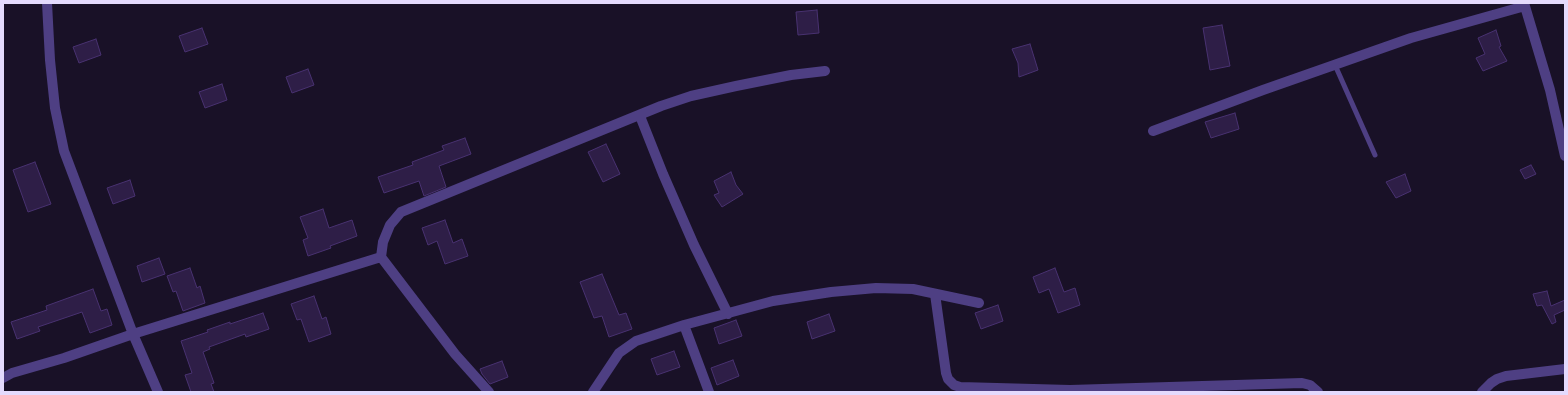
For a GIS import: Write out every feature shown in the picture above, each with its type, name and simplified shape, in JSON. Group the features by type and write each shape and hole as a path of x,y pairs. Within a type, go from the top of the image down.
{"street":[{"path":"47,3 54,108 64,151 134,334 158,392"},
{"path":"1154,131 1411,38 1524,4 1550,90 1565,156"},
{"path":"489,392 456,354 381,258 383,242 390,226 401,212 640,116 661,106 691,96 791,75 825,71"},
{"path":"640,116 694,245 728,314"},
{"path":"3,378 134,334 381,258"},
{"path":"594,392 619,353 636,341 684,325 773,301 831,292 876,288 913,289 979,303"},
{"path":"934,294 946,373 948,380 954,385 960,387 1070,391 1296,383 1310,385 1318,392"},
{"path":"684,325 709,392"},
{"path":"1482,392 1497,379 1565,369"}],"lane":[{"path":"1335,65 1375,155"}],"building":[{"path":"817,10 819,33 798,35 796,12"},
{"path":"1222,25 1230,66 1210,70 1203,28"},
{"path":"202,28 208,44 185,52 179,36"},
{"path":"1496,30 1501,46 1499,47 1507,61 1483,71 1476,58 1485,54 1478,38"},
{"path":"96,39 101,55 79,63 73,47"},
{"path":"1030,44 1038,70 1019,77 1018,63 1012,49"},
{"path":"308,69 314,85 292,93 286,77"},
{"path":"222,84 227,100 205,108 199,92"},
{"path":"1235,113 1239,129 1211,138 1205,122"},
{"path":"465,138 471,154 439,166 446,187 424,196 419,181 384,193 378,177 413,165 412,162 444,150 442,146"},
{"path":"606,144 620,174 603,182 588,152"},
{"path":"35,162 51,204 28,212 13,170"},
{"path":"1531,165 1536,174 1525,179 1520,170"},
{"path":"731,172 736,185 743,194 722,207 714,195 719,193 714,181"},
{"path":"1405,174 1411,191 1396,198 1386,182"},
{"path":"130,180 135,196 113,204 107,188"},
{"path":"323,209 329,228 352,220 357,236 330,246 331,248 308,256 303,240 308,238 300,217"},
{"path":"445,220 453,243 462,239 468,256 445,264 437,241 428,245 422,228"},
{"path":"159,258 165,274 142,282 137,266"},
{"path":"190,268 197,288 200,286 205,303 183,311 176,291 173,292 167,276"},
{"path":"1055,268 1064,292 1075,288 1080,305 1058,313 1049,289 1039,293 1033,277"},
{"path":"602,274 619,315 626,313 632,329 609,337 602,316 594,318 580,282"},
{"path":"93,289 101,311 107,309 112,325 90,333 82,312 38,327 40,331 17,339 11,322 47,310 46,306"},
{"path":"1547,291 1551,306 1565,300 1565,310 1554,315 1556,322 1552,324 1542,305 1537,306 1533,294"},
{"path":"314,296 322,319 326,317 331,334 309,342 301,319 297,320 291,304"},
{"path":"998,305 1003,321 981,329 975,313"},
{"path":"263,313 269,329 246,337 245,334 209,347 210,349 203,352 214,383 211,384 214,392 191,392 185,375 192,373 181,341 208,332 207,330 230,322 230,324"},
{"path":"829,314 835,331 812,339 807,322"},
{"path":"736,320 742,336 719,344 714,328"},
{"path":"674,351 680,367 657,375 651,359"},
{"path":"733,360 739,376 717,385 711,368"},
{"path":"502,361 508,377 490,384 480,369"}]}
